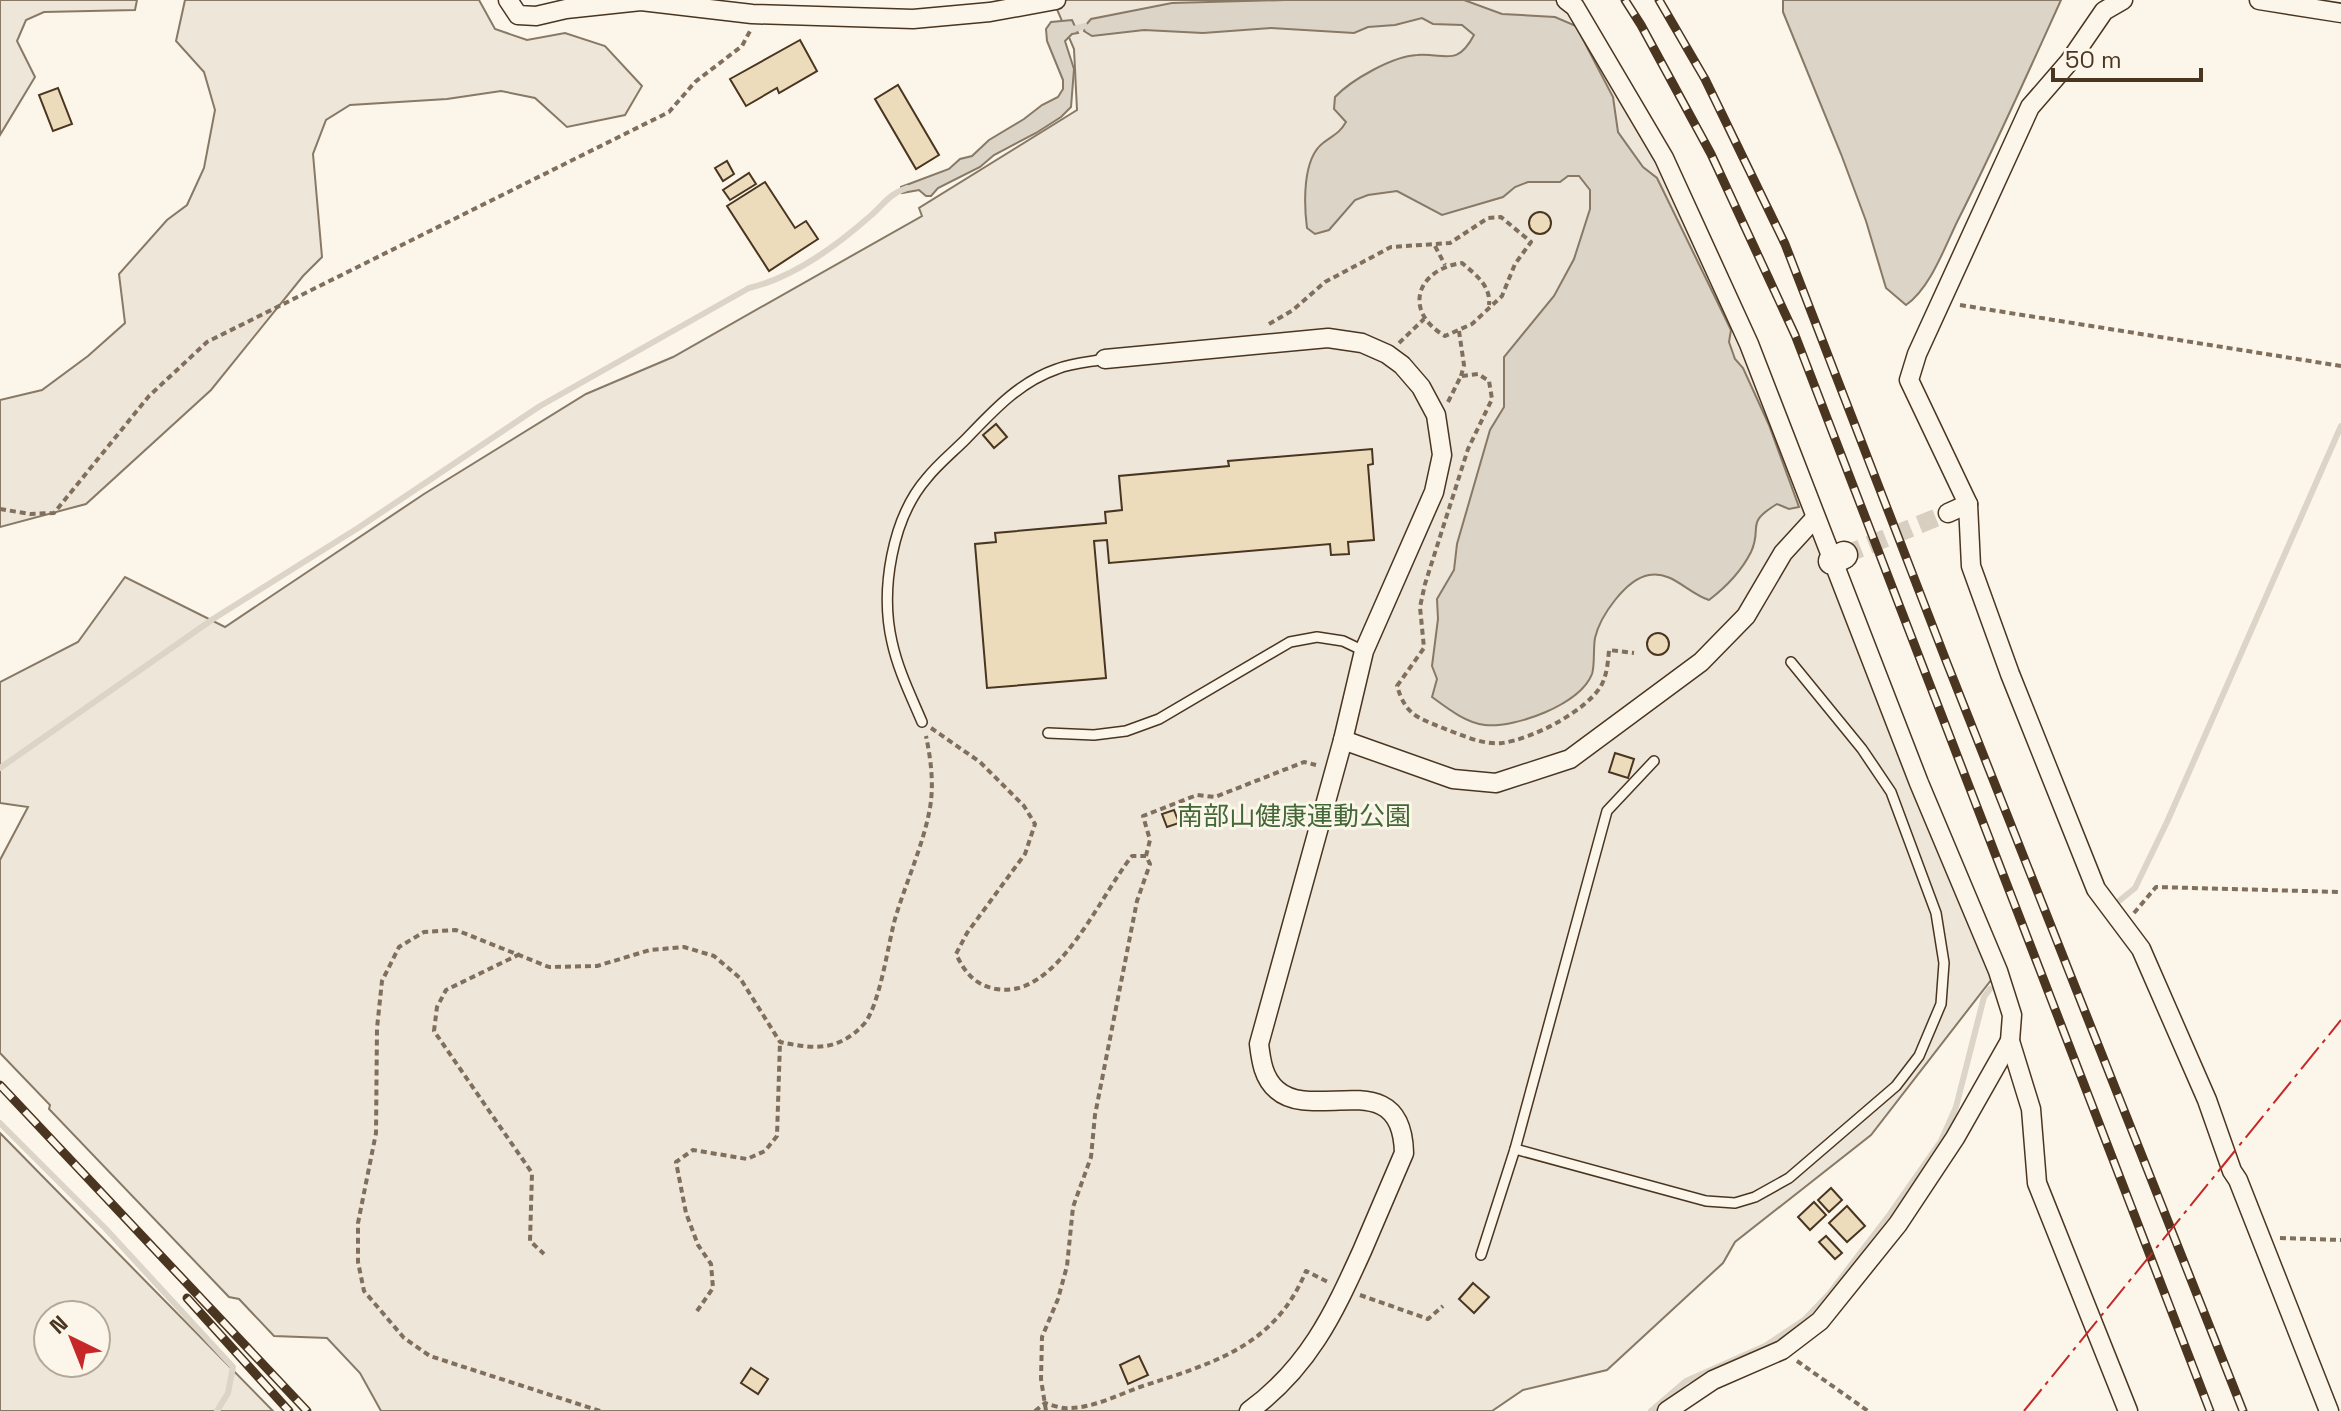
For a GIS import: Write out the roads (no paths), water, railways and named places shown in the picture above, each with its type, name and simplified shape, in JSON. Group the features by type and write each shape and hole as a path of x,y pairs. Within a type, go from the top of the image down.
{"street":[{"path":"508,0 518,15 536,16 641,1 913,19 990,12 1056,0"},
{"path":"1566,0 1575,7 1664,158 1749,344 1815,518 1838,558 1919,783 1998,971 2012,1015 2010,1041 2031,1109 2037,1183 2128,1411"},
{"path":"2123,0 2104,11 2069,62 2030,107 1940,302 1909,380 1968,504 1971,566 2010,674 2096,889 2141,949 2207,1100 2232,1171 2329,1411"},
{"path":"2259,0 2341,13"},
{"path":"1105,359 1328,338 1362,343 1387,354 1421,387 1436,415 1442,455 1434,492 1364,651 1343,740 1259,1044 1263,1071 1277,1091 1300,1100 1364,1099 1389,1111 1403,1134 1404,1153 1344,1290 1315,1345 1291,1376 1249,1411"},
{"path":"1948,513 1968,504"},
{"path":"1343,740 1453,779 1496,783 1570,759 1701,662 1746,616 1783,553 1815,518"},
{"path":"1667,1411 1713,1380 1782,1350 1820,1321 1898,1224 1955,1138 2010,1041"}],"lane":[{"path":"922,722 903,679 891,640 888,599 892,559 910,503 926,479 1005,400 1027,383 1059,368 1105,359"},
{"path":"1048,733 1094,735 1126,731 1148,723 1290,642 1317,637 1343,641 1364,651"},
{"path":"1515,1149 1706,1201 1735,1203 1755,1197 1789,1178 1896,1086 1919,1056 1941,1004 1944,963 1936,913 1891,792 1862,749 1791,662"},
{"path":"1481,1255 1515,1149 1607,811 1654,761"}],"waterway":[{"path":"1070,30 1085,26"},
{"path":"0,768 213,619 358,528 540,406 749,288 781,277 813,260 855,229 890,197 907,188"},
{"path":"2119,901 2135,888 2167,822 2341,426"},
{"path":"1651,1411 1686,1381 1765,1346 1804,1320 1829,1294 1941,1141 1956,1107 1984,997 1990,989"},
{"path":"0,1123 105,1228 233,1367 228,1393 217,1411"}],"tunnel":[{"path":"1844,555 1948,513"}],"railway":[{"path":"1625,0 1711,154 1795,335 2210,1411"},
{"path":"1659,0 1705,79 1785,244 2243,1411"},
{"path":"0,1085 307,1411"},
{"path":"187,1298 289,1411"}],"park label":[{"name":"南部山健康運動公園","path":"1294,816"}]}
